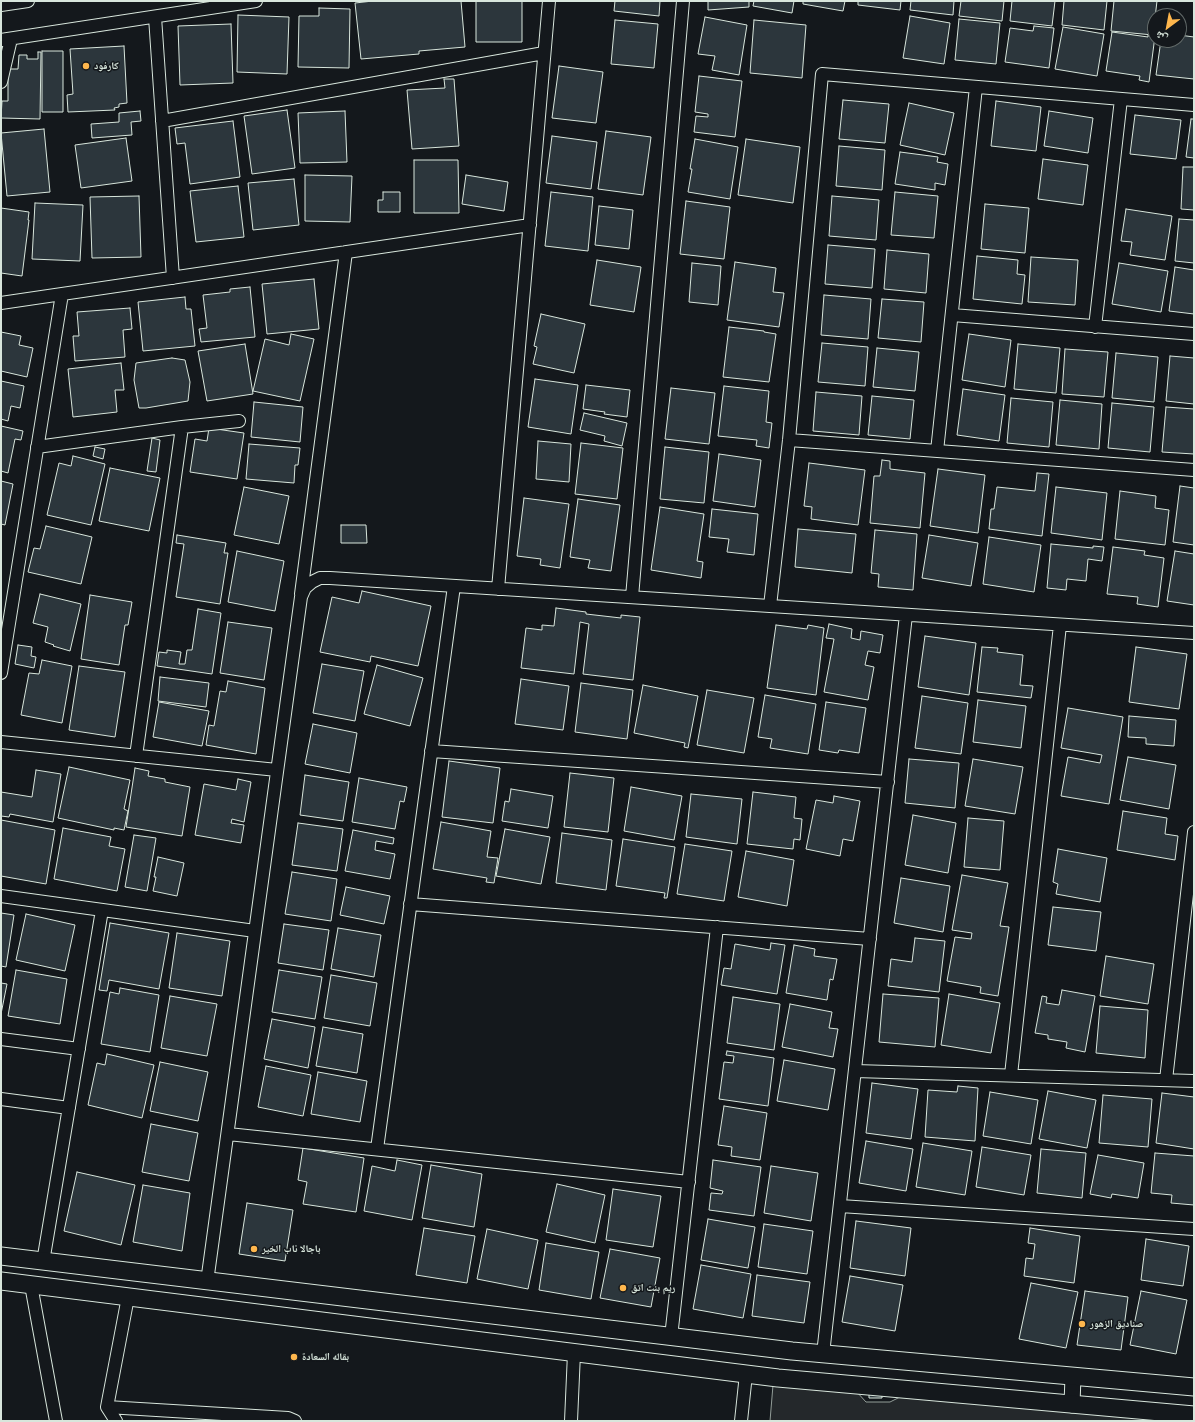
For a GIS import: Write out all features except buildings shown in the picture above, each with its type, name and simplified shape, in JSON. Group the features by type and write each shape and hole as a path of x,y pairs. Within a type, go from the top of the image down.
{"main road":[{"path":"1,1256 207,1282 823,1354 1194,1387"},
{"path":"1,1281 746,1374 1194,1415"}],"street":[{"path":"1,5 28,1"},
{"path":"1,82 6,40 256,1"},
{"path":"498,589 549,1"},
{"path":"632,597 683,1"},
{"path":"155,17 173,278"},
{"path":"162,121 544,53"},
{"path":"770,606 789,440 822,74 1194,104"},
{"path":"937,451 976,87"},
{"path":"1095,327 1121,99"},
{"path":"1,303 530,225"},
{"path":"207,1282 301,597 346,252"},
{"path":"1,673 2,656 62,294"},
{"path":"952,316 1194,334"},
{"path":"37,447 182,427 239,421"},
{"path":"136,756 182,427"},
{"path":"789,440 1194,470"},
{"path":"301,597 305,588 312,582 325,578 1194,634"},
{"path":"377,1149 454,586"},
{"path":"823,1354 906,615"},
{"path":"1011,1075 1060,625"},
{"path":"1,742 277,770"},
{"path":"431,751 888,782"},
{"path":"1166,1080 1188,942 1194,832"},
{"path":"1,896 255,931"},
{"path":"410,904 870,939"},
{"path":"43,1262 102,910"},
{"path":"671,1336 717,927"},
{"path":"1,1039 79,1049"},
{"path":"855,1071 1194,1081"},
{"path":"1,1098 69,1108"},
{"path":"228,1134 689,1182"},
{"path":"840,1206 1194,1229"},
{"path":"31,1285 56,1421"},
{"path":"116,1421 107,1407 128,1297"},
{"path":"572,1421 574,1353"},
{"path":"742,1421 746,1374"},
{"path":"1072,1405 1073,1376"},
{"path":"107,1407 291,1420"}],"shaded area":[{"path":"773,1385 856,1391 866,1402 890,1402 902,1396 1173,1421 770,1421"}],"place":[{"name":"كارفود","path":"86,66"},
{"name":"باجالا ناب الخير","path":"254,1249"},
{"name":"ريم بنت اتق","path":"623,1288"},
{"name":"صناديق الزهور","path":"1082,1324"},
{"name":"بقاله السعادة","path":"294,1357"}]}
